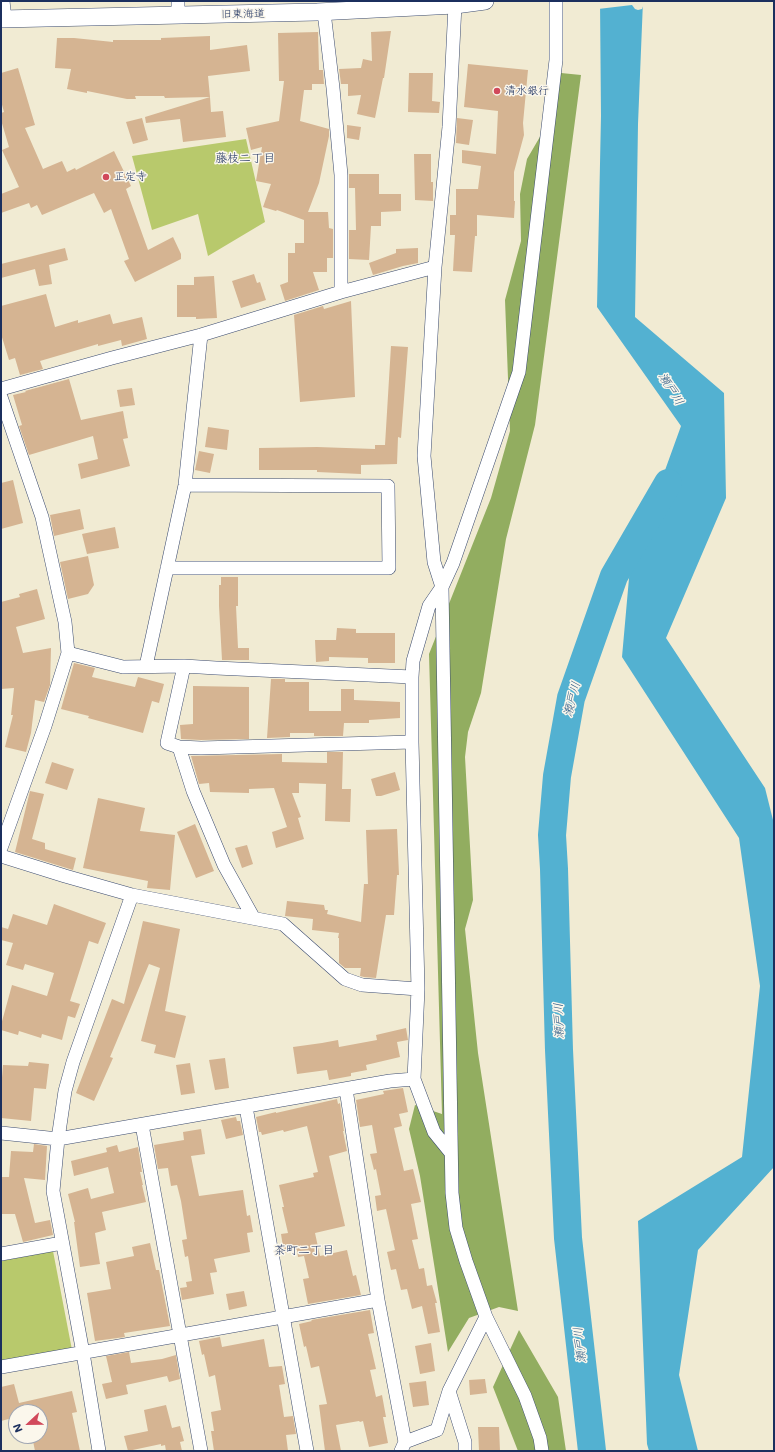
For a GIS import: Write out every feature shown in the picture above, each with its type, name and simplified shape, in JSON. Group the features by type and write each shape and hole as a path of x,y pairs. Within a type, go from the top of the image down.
{"street":[{"path":"3,1 3,19"},
{"name":"旧東海道","path":"3,19 178,8 320,8 394,5 455,5 485,1"},
{"path":"451,1153 434,1132 414,1079 418,989 412,742 412,677 415,655 429,606 442,587 453,563 519,372 556,60 556,1"},
{"path":"455,5 449,127 435,267 424,456 434,562 442,587 452,1193 456,1228 486,1317 525,1396 540,1438 542,1451"},
{"path":"320,8 333,88 341,175 341,292"},
{"path":"1,389 201,335 341,292 435,267"},
{"path":"146,666 185,485 201,335"},
{"path":"1,397 42,517 65,622 68,653 45,726 1,848"},
{"path":"167,568 389,568 388,486 185,485"},
{"path":"68,653 123,667 184,666 412,677"},
{"path":"184,666 167,743 179,748 412,742"},
{"path":"179,748 193,791 224,865 253,918"},
{"path":"1,856 132,895 283,924 345,979 362,985 418,989"},
{"path":"99,1451 83,1353 53,1192 58,1138 65,1091 73,1062 132,895"},
{"path":"1,1133 58,1138 142,1125 390,1081 414,1079"},
{"path":"346,1089 378,1300 403,1446 437,1430 449,1391 486,1317"},
{"path":"246,1107 308,1451"},
{"path":"142,1125 201,1451"},
{"path":"1,1254 62,1243"},
{"path":"1,1367 378,1300"},
{"path":"449,1391 464,1442 465,1451"}],"green space":[{"path":"561,73 581,75 535,425 506,539 481,693 468,732 465,757 473,900 465,929 478,1053 518,1311 499,1307 469,1318 448,1352 420,1176 409,1129 415,1105 442,1114 429,654 491,498 510,431 505,300 521,241 520,194 527,159 541,135"},
{"path":"246,139 265,222 208,256 198,214 152,230 132,156"},
{"path":"53,1251 72,1350 1,1362 1,1261"},
{"path":"519,1330 558,1397 566,1451 518,1451 493,1387"}],"water":[{"path":"600,1 643,1 638,124 635,317 724,393 726,498 666,638 765,788 774,824 774,1167 698,1250 679,1375 698,1451 649,1451 647,1444 638,1221 742,1157 760,986 739,838 622,657 630,567 681,426 597,307 601,116"}],"pier":[{"path":"598,1 645,1 642,9 638,10 632,5 598,9"}],"building":[{"path":"391,31 384,78 375,118 357,114 361,95 348,96 348,84 341,84 339,69 361,68 363,59 372,61 371,32"},
{"path":"318,32 319,70 323,70 324,84 312,84 312,90 304,90 300,121 329,129 329,136 319,183 308,212 328,212 329,228 333,229 333,258 327,258 327,272 313,272 319,290 285,301 280,285 288,282 288,253 295,253 295,243 304,243 304,220 277,210 263,207 271,184 256,181 262,147 251,150 246,128 279,121 284,81 279,81 278,33"},
{"path":"210,36 210,50 247,45 250,71 208,76 210,97 165,98 164,96 135,96 136,99 127,99 87,91 87,93 67,89 71,69 55,68 57,38 74,38 113,42 113,40 161,40 161,38"},
{"path":"468,64 528,70 523,123 524,135 514,172 514,218 477,215 477,236 475,236 472,272 453,271 455,235 450,235 450,215 456,215 456,189 478,189 481,166 462,163 462,150 496,154 498,111 464,107"},
{"path":"18,68 35,125 25,128 43,169 62,161 67,172 75,168 76,170 114,151 131,186 126,189 148,250 173,237 181,254 181,259 135,282 124,261 129,259 111,209 104,213 94,193 42,215 37,205 31,208 29,203 1,213 1,194 19,187 2,150 9,147 1,120 1,113 4,112 1,101 1,73"},
{"path":"409,73 433,73 432,101 440,102 439,113 408,112"},
{"path":"210,97 211,112 223,111 226,137 183,142 180,119 146,123 145,117"},
{"path":"142,118 148,140 133,144 126,122"},
{"path":"457,118 473,120 469,145 456,143"},
{"path":"347,125 361,127 359,140 347,138"},
{"path":"414,154 431,154 433,201 415,200"},
{"path":"349,174 379,174 379,194 401,194 401,211 381,212 381,226 371,226 369,260 349,259 349,230 356,230 355,188 349,188"},
{"path":"65,248 68,260 49,265 52,284 39,286 35,269 1,278 1,264"},
{"path":"418,248 418,263 373,275 369,263 396,253 396,249"},
{"path":"254,274 257,283 260,282 266,300 241,308 232,281"},
{"path":"214,276 217,318 196,319 196,317 177,317 177,285 194,285 194,277"},
{"path":"46,294 55,327 78,320 78,323 110,314 113,324 142,317 147,339 122,346 121,340 98,346 98,344 40,361 43,369 20,375 15,358 9,360 1,334 1,306"},
{"path":"351,301 355,397 300,402 294,315 323,306 324,309"},
{"path":"391,346 408,347 401,438 398,437 397,464 361,465 361,474 317,472 317,470 259,470 259,448 317,447 375,449 375,445 385,445"},
{"path":"69,379 81,420 123,411 128,438 123,439 130,466 81,479 78,464 98,459 93,436 29,455 19,426 22,425 13,395"},
{"path":"132,388 135,405 120,407 117,390"},
{"path":"208,427 229,430 227,450 205,447"},
{"path":"199,451 214,454 210,473 195,470"},
{"path":"13,480 23,523 1,529 1,483"},
{"path":"80,509 84,529 54,536 50,515"},
{"path":"115,527 119,548 87,554 82,534"},
{"path":"88,556 94,585 88,594 68,599 60,562"},
{"path":"221,577 238,577 238,606 236,606 238,648 249,648 249,660 222,660 219,606 219,585 221,585"},
{"path":"37,589 45,619 16,627 23,653 51,648 50,685 44,702 35,700 31,733 26,752 5,747 13,715 11,715 14,688 1,689 1,602 20,597 19,594"},
{"path":"337,628 356,629 356,633 395,633 395,663 368,663 368,658 329,657 329,661 316,662 315,640 336,640"},
{"path":"74,663 95,668 92,677 135,687 138,677 164,684 159,703 152,701 143,733 61,709"},
{"path":"271,679 285,679 285,682 309,682 309,711 341,711 341,689 354,689 354,700 400,702 400,718 369,720 369,723 344,723 343,736 314,736 314,733 290,733 290,737 267,738"},
{"path":"193,686 249,687 249,739 181,739 180,725 193,724"},
{"path":"327,752 343,752 342,789 351,789 350,822 325,821 326,784 299,783 299,793 292,793 301,817 298,818 304,839 276,848 272,832 287,827 274,788 249,789 249,793 210,792 209,783 199,784 191,756 282,754 282,762 327,763"},
{"path":"52,762 74,769 67,790 45,783"},
{"path":"395,772 400,790 381,796 376,796 371,779"},
{"path":"30,791 44,794 32,839 45,843 45,849 76,858 73,870 15,852"},
{"path":"98,798 145,808 140,831 175,835 170,890 147,888 148,881 83,868"},
{"path":"195,824 214,871 196,878 177,832"},
{"path":"397,829 399,875 397,875 394,915 386,915 376,978 364,977 360,976 361,968 345,968 339,963 339,933 312,930 313,919 285,916 287,901 324,905 325,910 328,910 327,914 361,922 364,884 368,884 366,830"},
{"path":"247,845 253,864 242,868 235,848"},
{"path":"54,904 106,923 98,944 89,941 70,1001 80,1004 75,1018 68,1016 62,1040 42,1034 41,1038 19,1031 18,1035 1,1030 12,985 47,996 54,973 25,964 23,970 6,965 13,943 1,940 1,927 8,929 13,914 47,925"},
{"path":"143,921 180,929 165,1011 186,1016 175,1058 154,1053 156,1045 141,1041 160,968 149,964 110,1057 113,1058 94,1101 76,1093 112,999 124,1004"},
{"path":"406,1028 408,1040 397,1042 400,1057 366,1065 367,1070 351,1073 351,1076 329,1080 327,1070 297,1074 293,1047 338,1040 339,1047 377,1040 376,1035"},
{"path":"225,1058 229,1088 215,1090 209,1060"},
{"path":"29,1062 49,1064 46,1089 34,1088 31,1121 1,1118 3,1065 28,1066"},
{"path":"190,1063 195,1093 181,1095 176,1065"},
{"path":"403,1088 408,1112 399,1114 402,1126 394,1128 404,1171 413,1169 421,1202 411,1204 418,1239 412,1240 419,1269 424,1268 427,1286 432,1285 437,1303 435,1303 440,1332 428,1334 422,1306 412,1309 407,1289 401,1290 396,1269 391,1270 387,1252 395,1250 386,1209 377,1211 375,1196 381,1195 376,1169 374,1170 370,1154 377,1153 372,1125 360,1127 356,1100 384,1094 383,1091"},
{"path":"337,1099 338,1104 340,1103 347,1151 329,1156 345,1226 315,1233 320,1256 347,1250 353,1276 356,1275 361,1295 308,1304 303,1279 309,1278 304,1256 298,1257 297,1250 284,1253 281,1234 288,1233 279,1185 314,1177 313,1173 318,1172 307,1126 284,1132 283,1130 262,1135 261,1132 259,1132 256,1117"},
{"path":"236,1117 237,1121 240,1121 243,1135 226,1139 221,1120"},
{"path":"201,1129 205,1154 191,1156 199,1196 243,1190 247,1216 250,1215 253,1232 247,1233 250,1252 214,1259 217,1272 210,1273 214,1294 182,1300 180,1288 187,1287 186,1282 192,1281 188,1256 185,1257 182,1240 187,1239 181,1201 177,1185 171,1186 168,1168 158,1169 154,1145 184,1140 183,1132"},
{"path":"34,1144 47,1146 45,1180 24,1178 35,1223 50,1220 53,1235 23,1242 15,1214 1,1214 1,1177 9,1177 11,1151 33,1152"},
{"path":"117,1145 119,1152 138,1147 142,1172 140,1172 146,1202 102,1212 106,1230 95,1233 100,1264 80,1267 75,1222 68,1194 88,1188 91,1199 114,1193 108,1167 74,1176 71,1161 107,1152 106,1148"},
{"path":"150,1243 156,1270 159,1270 170,1326 124,1333 125,1337 95,1341 87,1293 111,1289 106,1262 134,1256 132,1247"},
{"path":"244,1291 247,1306 229,1310 226,1294"},
{"path":"370,1310 374,1333 368,1334 376,1369 370,1370 376,1397 382,1395 386,1417 383,1417 388,1443 369,1447 363,1421 359,1421 336,1425 341,1451 325,1451 319,1405 327,1404 319,1366 311,1368 306,1346 304,1347 299,1324 312,1321 311,1320"},
{"path":"220,1337 222,1347 264,1339 269,1367 282,1366 285,1384 279,1385 284,1417 293,1416 296,1434 286,1435 288,1451 214,1451 211,1431 214,1431 211,1412 221,1410 215,1375 209,1377 204,1354 202,1355 199,1341"},
{"path":"431,1343 435,1371 420,1374 415,1346"},
{"path":"129,1352 131,1363 162,1359 176,1355 180,1379 169,1382 167,1376 126,1385 128,1394 106,1399 102,1384 112,1382 106,1356"},
{"path":"485,1379 487,1393 470,1395 469,1380"},
{"path":"426,1381 429,1405 413,1407 409,1383"},
{"path":"14,1384 19,1403 72,1391 77,1412 72,1413 80,1451 35,1451 34,1444 48,1444 48,1404 8,1404 8,1419 1,1421 1,1387"},
{"path":"166,1405 172,1428 180,1426 184,1441 180,1442 182,1451 166,1451 165,1445 161,1446 161,1444 128,1451 124,1436 148,1431 144,1410"},
{"path":"478,1427 499,1427 500,1451 479,1451"}],"waterway":[{"name":"瀬戸川","path":"592,1451 568,1238 559,1050 552,835 557,776 571,698 614,576 668,483"}],"place":[{"name":"清水銀行","path":"497,91"},
{"name":"正定寺","path":"106,177"}],"district":[{"name":"藤枝二丁目","path":"245,158"},
{"name":"茶町二丁目","path":"304,1250"}]}
